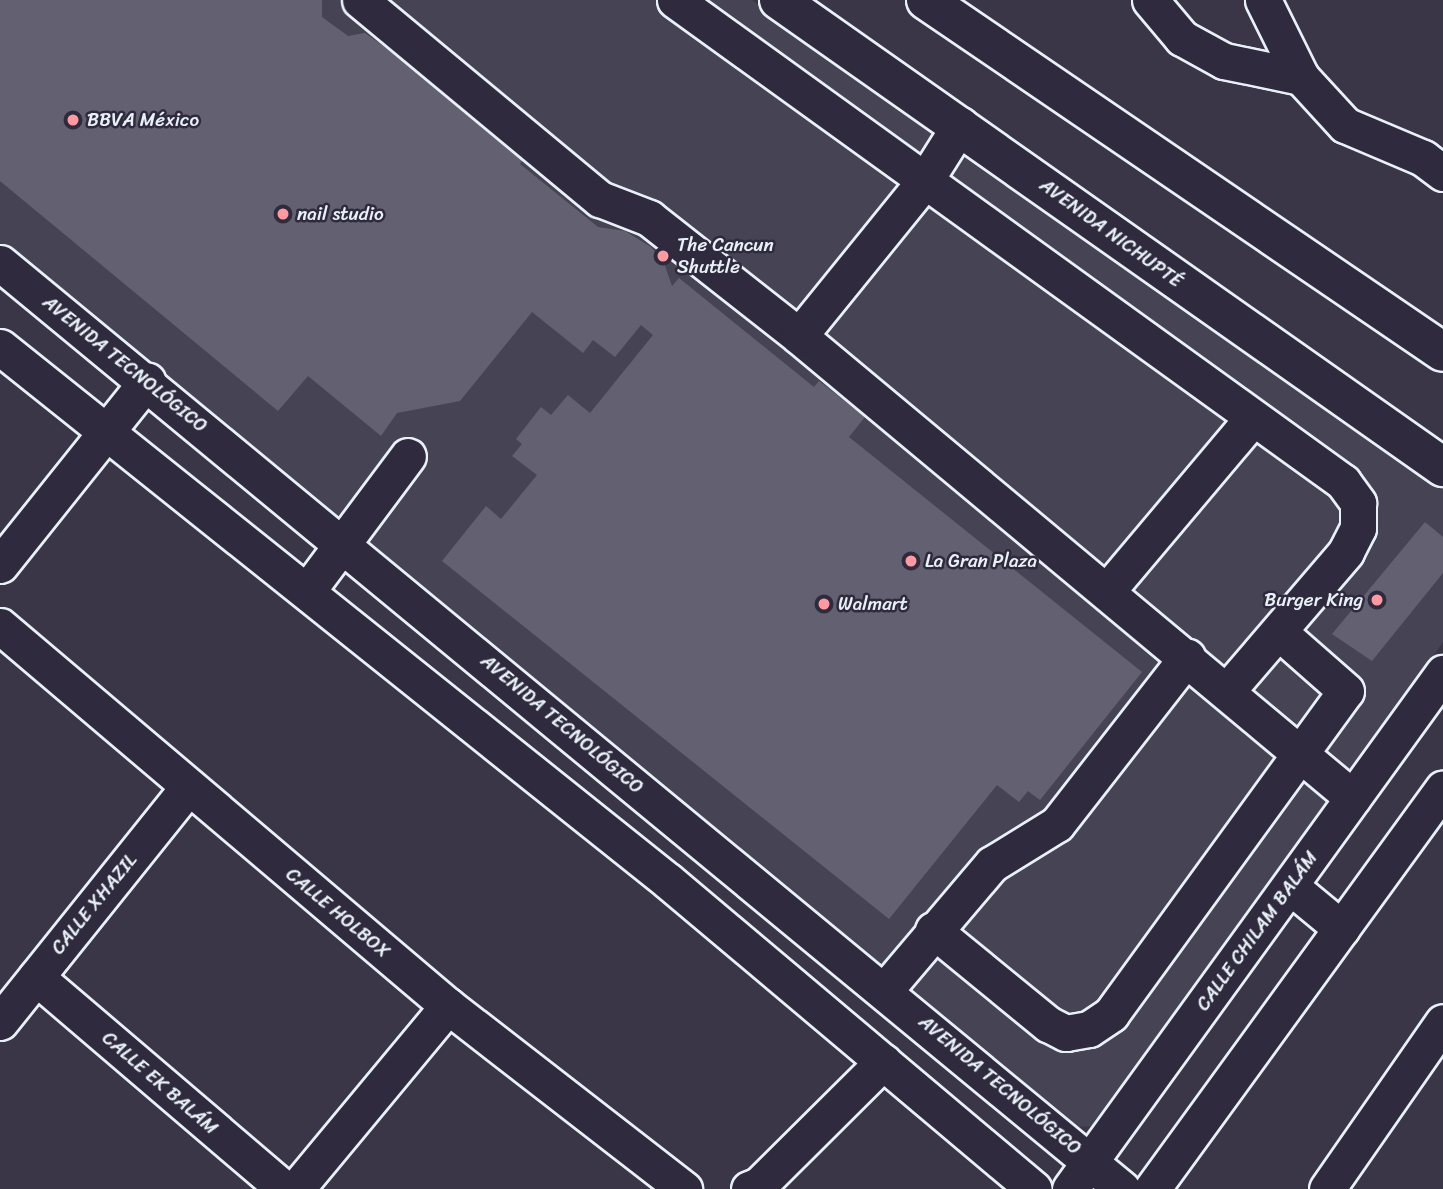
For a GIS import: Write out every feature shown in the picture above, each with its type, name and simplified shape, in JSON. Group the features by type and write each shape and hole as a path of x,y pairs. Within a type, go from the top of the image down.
{"main road":[{"name":"AVENIDA NICHUPTÉ","path":"779,0 1443,467"},
{"path":"926,0 1443,352"}],"street":[{"path":"359,0 600,199 649,218 799,337 1187,657 1353,798"},
{"path":"675,0 926,179 1252,419 1343,482 1358,503 1358,528 1346,552 1280,633 1226,692"},
{"path":"1150,0 1182,38 1224,61 1301,77"},
{"path":"1263,0 1301,77 1345,125 1423,158 1443,173"},
{"path":"799,337 926,179 960,125"},
{"name":"AVENIDA TECNOLÓGICO","path":"0,263 147,381 885,990 1092,1161 1122,1189"},
{"path":"0,348 308,590 668,881 1034,1189"},
{"path":"0,565 147,381"},
{"path":"1107,591 1252,419"},
{"path":"308,590 408,456"},
{"name":"CALLE HOLBOX","path":"0,626 448,1006 684,1189"},
{"path":"933,930 1048,1024 1066,1033 1089,1029 1111,1014 1302,756 1346,691 1280,633"},
{"path":"885,990 933,930 992,864 1057,824 1187,657"},
{"name":"CALLE CHILAM BALÁM","path":"1070,1189 1353,798 1437,694"},
{"name":"CALLE XHAZIL","path":"0,1022 188,787"},
{"path":"1153,1189 1443,789"},
{"path":"668,881 701,839"},
{"path":"1290,886 1342,929"},
{"name":"CALLE EK BALÁM","path":"36,977 284,1189"},
{"path":"296,1189 448,1006"},
{"path":"1326,1188 1443,1022"},
{"path":"749,1189 759,1185 883,1062"}],"shaded area":[{"name":"La Gran Plaza","path":"0,0 752,0 1443,479 1443,642 1101,1126 1075,1127 721,834 0,256"}],"building":[{"path":"0,0 322,0 322,17 348,36 365,33 529,150 520,164 598,227 625,231 651,247 663,260 672,286 679,278 814,387 819,381 865,417 849,437 1142,672 1040,800 1028,791 1019,802 997,785 889,919 442,561 486,506 501,519 537,475 512,456 522,444 516,439 541,407 551,415 568,395 590,413 653,335 641,325 615,357 593,340 583,353 532,312 460,401 397,413 381,436 308,376 278,411 0,181"},
{"path":"1425,522 1443,537 1443,573 1372,661 1332,634"}],"place":[{"name":"BBVA México","path":"73,120"},
{"name":"nail studio","path":"283,214"},
{"name":"The Cancun Shuttle","path":"663,256"},
{"name":"La Gran Plaza","path":"911,561"},
{"name":"Burger King","path":"1377,600"},
{"name":"Walmart","path":"824,604"}]}
